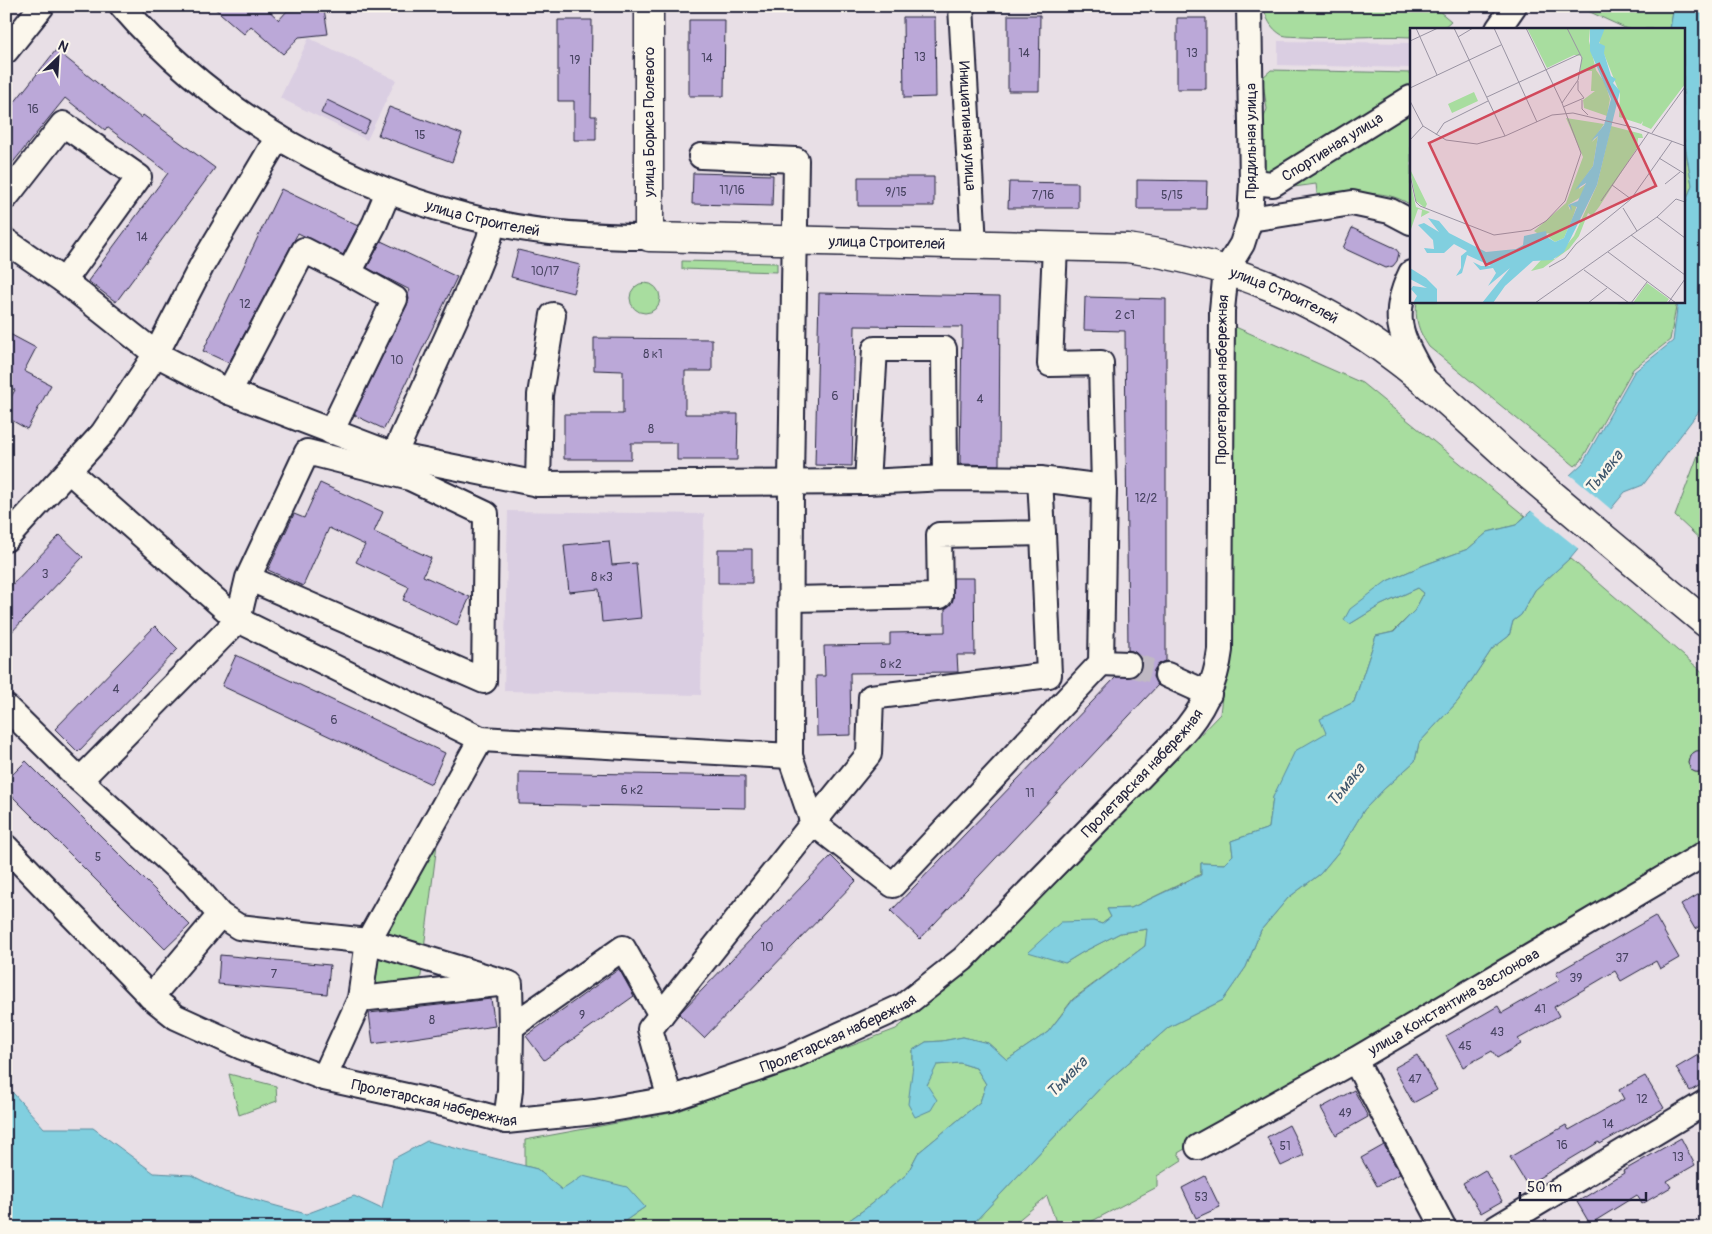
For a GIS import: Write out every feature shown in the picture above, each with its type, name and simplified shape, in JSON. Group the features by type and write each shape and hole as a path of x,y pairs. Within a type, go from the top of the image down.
{"main road":[{"name":"улица Бориса Полевого","path":"649,6 649,237"},
{"name":"улица Строителей","path":"649,237 1135,249 1174,256 1226,270 1292,296 1328,314 1387,352 1426,383 1515,462 1706,623"}],"street":[{"path":"6,51 42,6"},
{"name":"улица Строителей","path":"122,6 151,37 224,101 278,137 321,161 388,192 458,214 493,222 566,234 649,237"},
{"name":"Инициативная улица","path":"961,6 974,245"},
{"name":"Прядильная улица","path":"1226,270 1242,244 1250,219 1252,182 1250,6"},
{"path":"1499,28 1514,6"},
{"name":"Спортивная улица","path":"1252,182 1273,184 1410,99"},
{"path":"6,197 63,124 139,177 64,280"},
{"path":"6,538 103,434 156,354 202,265 278,137"},
{"path":"701,156 796,160 791,482 790,756 813,823 893,885 1101,663 1104,487 1101,363 1050,364 1055,246"},
{"path":"349,273 375,223 388,192"},
{"path":"1250,219 1352,203 1390,211 1410,221"},
{"path":"394,455 470,286 489,240 493,222"},
{"path":"6,241 64,280 156,354 229,392 394,455 538,484 867,482 945,478 1040,479 1104,487"},
{"path":"229,392 304,250 395,299 331,432"},
{"name":"Пролетарская набережная","path":"6,847 151,997 176,1017 242,1047 324,1078 443,1104 506,1121 595,1112 670,1099 789,1058 903,1006 963,959 1185,731 1196,717 1209,694 1215,677 1220,650 1222,321 1226,270"},
{"path":"1410,276 1401,299 1399,326 1408,349 1426,383"},
{"path":"538,484 540,395 554,315"},
{"path":"867,482 875,349 944,349 945,478"},
{"path":"80,780 238,620 248,578 307,452 410,478 486,514 484,680 248,578"},
{"path":"69,471 238,620 481,739 790,756"},
{"path":"670,1099 650,1029 868,754 871,697 1049,674 1040,479"},
{"path":"791,599 940,596 939,535 1043,533"},
{"path":"1101,663 1128,664"},
{"path":"1166,675 1209,694"},
{"path":"7,708 80,780 193,883 220,915 239,927 368,941 510,984 510,1090 506,1121"},
{"path":"324,1078 360,999 368,941 481,739"},
{"name":"улица Константина Заслонова","path":"1198,1147 1355,1060 1706,853"},
{"path":"151,997 220,915"},
{"path":"511,1026 623,948 661,1015"},
{"path":"360,999 507,983"},
{"path":"1355,1060 1444,1228"},
{"path":"1496,1228 1706,1102"}],"shaded area":[{"path":"309,38 396,80 367,140 280,98"},
{"path":"1278,41 1410,43 1410,68 1278,65"},
{"path":"508,511 704,514 701,695 504,691"}],"green space":[{"path":"1264,6 1433,6 1451,21 1443,28 1410,28 1410,37 1315,37 1282,35 1272,26"},
{"path":"1577,6 1674,6 1670,28 1625,28"},
{"path":"1271,70 1410,73 1410,86 1272,175 1259,174 1259,131 1267,109 1262,78"},
{"path":"1410,104 1410,204 1400,199 1377,194 1354,194 1318,200 1316,184 1279,189"},
{"path":"1684,140 1692,185 1684,207"},
{"path":"682,261 777,263 777,272 682,269"},
{"path":"645,283 651,284 659,292 659,304 651,312 645,313 639,312 631,304 630,298 631,292 639,284"},
{"path":"1417,302 1677,302 1670,340 1633,369 1581,461 1575,466 1429,347 1422,336 1416,314"},
{"path":"1231,325 1362,383 1525,516 1516,525 1488,532 1468,549 1387,581 1350,624 1381,605 1418,588 1424,593 1415,610 1393,632 1376,636 1354,702 1321,719 1327,733 1273,797 1269,828 1231,841 1233,855 1224,864 1201,863 1201,874 1131,908 1107,909 1111,917 1102,924 1093,921 1065,963 1120,933 1148,929 1145,946 1073,999 1048,1032 1007,1060 988,1043 963,1037 926,1042 913,1050 913,1065 927,1085 936,1065 960,1063 976,1068 986,1084 980,1102 918,1153 907,1174 865,1209 838,1228 615,1228 645,1207 562,1190 537,1169 525,1166 525,1140 676,1112 896,1029 966,972 1075,864 1220,714 1227,652"},
{"path":"1706,434 1706,545 1675,516"},
{"path":"1570,558 1706,675 1706,840 1702,846 1178,1153 1182,1160 1157,1176 1157,1187 1079,1228 1058,1228 1047,1196 1009,1228 969,1228 1103,1085 1169,1027 1223,1000 1246,967 1261,930 1288,898 1320,874 1340,850 1364,810 1415,761 1419,743 1458,701 1492,649 1509,636 1513,621 1521,615 1535,590"},
{"path":"441,812 423,956 371,940"},
{"path":"370,942 423,959 419,992 361,998"},
{"path":"229,1074 276,1086 277,1101 239,1115"}],"water":[{"name":"Тьмака","path":"1674,6 1706,6 1706,402 1643,485 1625,492 1570,558 1535,590 1521,615 1513,621 1509,636 1492,649 1458,701 1419,743 1415,761 1364,810 1340,850 1320,874 1288,898 1261,930 1246,967 1223,1000 1169,1027 1103,1085 969,1228 838,1228 865,1209 907,1174 918,1153 980,1102 986,1084 976,1068 960,1063 937,1065 927,1085 937,1100 931,1110 915,1117 908,1104 913,1050 926,1042 963,1037 988,1043 1007,1060 1048,1032 1073,1000 1145,946 1147,929 1120,933 1065,963 1028,952 1061,922 1093,921 1102,924 1111,917 1107,909 1131,908 1201,875 1201,863 1224,864 1233,855 1231,841 1269,828 1273,797 1295,751 1326,733 1320,719 1354,702 1376,636 1394,632 1415,610 1424,593 1418,588 1381,605 1350,624 1344,620 1350,609 1387,581 1468,549 1488,532 1516,525 1583,463 1634,372 1673,341 1678,302 1684,302 1684,207 1692,185 1684,140 1684,28 1670,28"},
{"path":"6,1085 44,1128 93,1128 154,1173 191,1175 225,1192 306,1214 354,1196 382,1209 393,1159 427,1141 537,1169 562,1190 583,1176 627,1187 645,1207 615,1228 6,1228"}],"pier":[{"path":"1568,473 1613,511 1580,550 1529,509"}],"building":[{"path":"212,6 264,6 279,20 287,11 324,9 328,34 299,37 283,54 251,26 244,34"},
{"path":"1008,15 1040,15 1039,91 1008,91"},
{"path":"903,17 935,17 936,97 904,98"},
{"path":"1177,18 1206,18 1206,89 1177,89"},
{"path":"558,20 592,20 591,116 596,116 596,140 574,140 574,101 558,101"},
{"path":"689,20 725,20 724,96 689,96"},
{"path":"56,50 141,118 143,115 215,168 116,302 88,281 168,173 107,127 105,130 65,98 6,171 6,113"},
{"path":"327,100 370,121 364,134 321,113"},
{"path":"389,107 462,134 452,162 378,135"},
{"path":"693,173 773,175 772,206 692,204"},
{"path":"858,177 934,177 934,206 858,206"},
{"path":"1137,180 1207,181 1206,209 1137,209"},
{"path":"1009,182 1078,183 1078,208 1008,208"},
{"path":"281,189 358,226 343,255 298,233 229,363 203,351"},
{"path":"1352,228 1395,248 1399,253 1397,261 1393,266 1386,268 1343,248"},
{"path":"381,241 457,277 384,429 354,415 409,299 408,294 410,290 367,268"},
{"path":"518,250 580,265 573,293 511,277"},
{"path":"819,293 1000,296 999,465 960,464 962,327 855,326 852,466 815,465"},
{"path":"1085,297 1166,299 1166,661 1159,664 1154,670 1153,677 1158,685 920,939 891,911 1116,677 1134,676 1139,672 1142,665 1140,657 1135,652 1128,650 1125,331 1084,330"},
{"path":"6,332 36,348 24,371 51,385 27,429 6,417 6,406 15,390 6,386"},
{"path":"594,338 712,339 712,371 685,371 685,414 738,414 737,460 677,460 677,443 631,443 631,459 564,459 564,414 623,414 623,371 594,370"},
{"path":"320,483 383,512 374,532 431,558 423,576 470,597 457,625 403,600 409,587 356,562 365,545 329,528 303,586 268,570 294,514 304,518"},
{"path":"60,535 83,557 6,638 6,591"},
{"path":"609,541 612,565 636,563 641,618 602,622 599,589 569,592 564,545"},
{"path":"718,549 752,549 752,583 718,583"},
{"path":"953,578 974,578 975,655 957,655 958,672 850,673 851,735 817,736 816,676 825,676 824,646 890,645 890,633 945,632 945,608 952,602"},
{"path":"155,626 178,649 78,752 55,729"},
{"path":"236,655 445,753 431,784 222,686"},
{"path":"1706,750 1706,773 1691,770 1688,763 1690,755 1696,751"},
{"path":"26,761 190,925 165,949 6,790 6,781"},
{"path":"519,772 745,776 745,808 519,804"},
{"path":"831,856 856,881 704,1038 679,1014"},
{"path":"1706,890 1706,922 1695,929 1681,905"},
{"path":"1655,916 1679,958 1660,969 1656,961 1621,981 1615,971 1554,1007 1559,1016 1518,1039 1521,1044 1497,1058 1492,1051 1463,1067 1446,1036 1498,1006 1502,1013 1560,980 1556,973"},
{"path":"220,955 330,965 327,994 218,984"},
{"path":"619,969 634,996 544,1060 526,1036"},
{"path":"491,999 495,1026 373,1044 369,1013"},
{"path":"1417,1055 1437,1090 1413,1103 1394,1068"},
{"path":"1698,1055 1706,1068 1706,1082 1690,1091 1676,1068"},
{"path":"1645,1076 1664,1108 1600,1144 1599,1142 1527,1185 1510,1157 1566,1125 1569,1130 1624,1099 1619,1090"},
{"path":"1354,1090 1368,1117 1336,1135 1321,1108"},
{"path":"1289,1125 1304,1155 1281,1166 1267,1137"},
{"path":"1681,1138 1695,1165 1667,1181 1671,1187 1642,1204 1637,1195 1590,1224 1577,1202 1624,1173 1623,1171"},
{"path":"1384,1145 1400,1174 1377,1186 1361,1158"},
{"path":"1485,1170 1502,1201 1481,1213 1463,1183"},
{"path":"1205,1176 1220,1207 1196,1218 1182,1188"}],"tunnel":[{"path":"1128,664 1167,675"}]}
